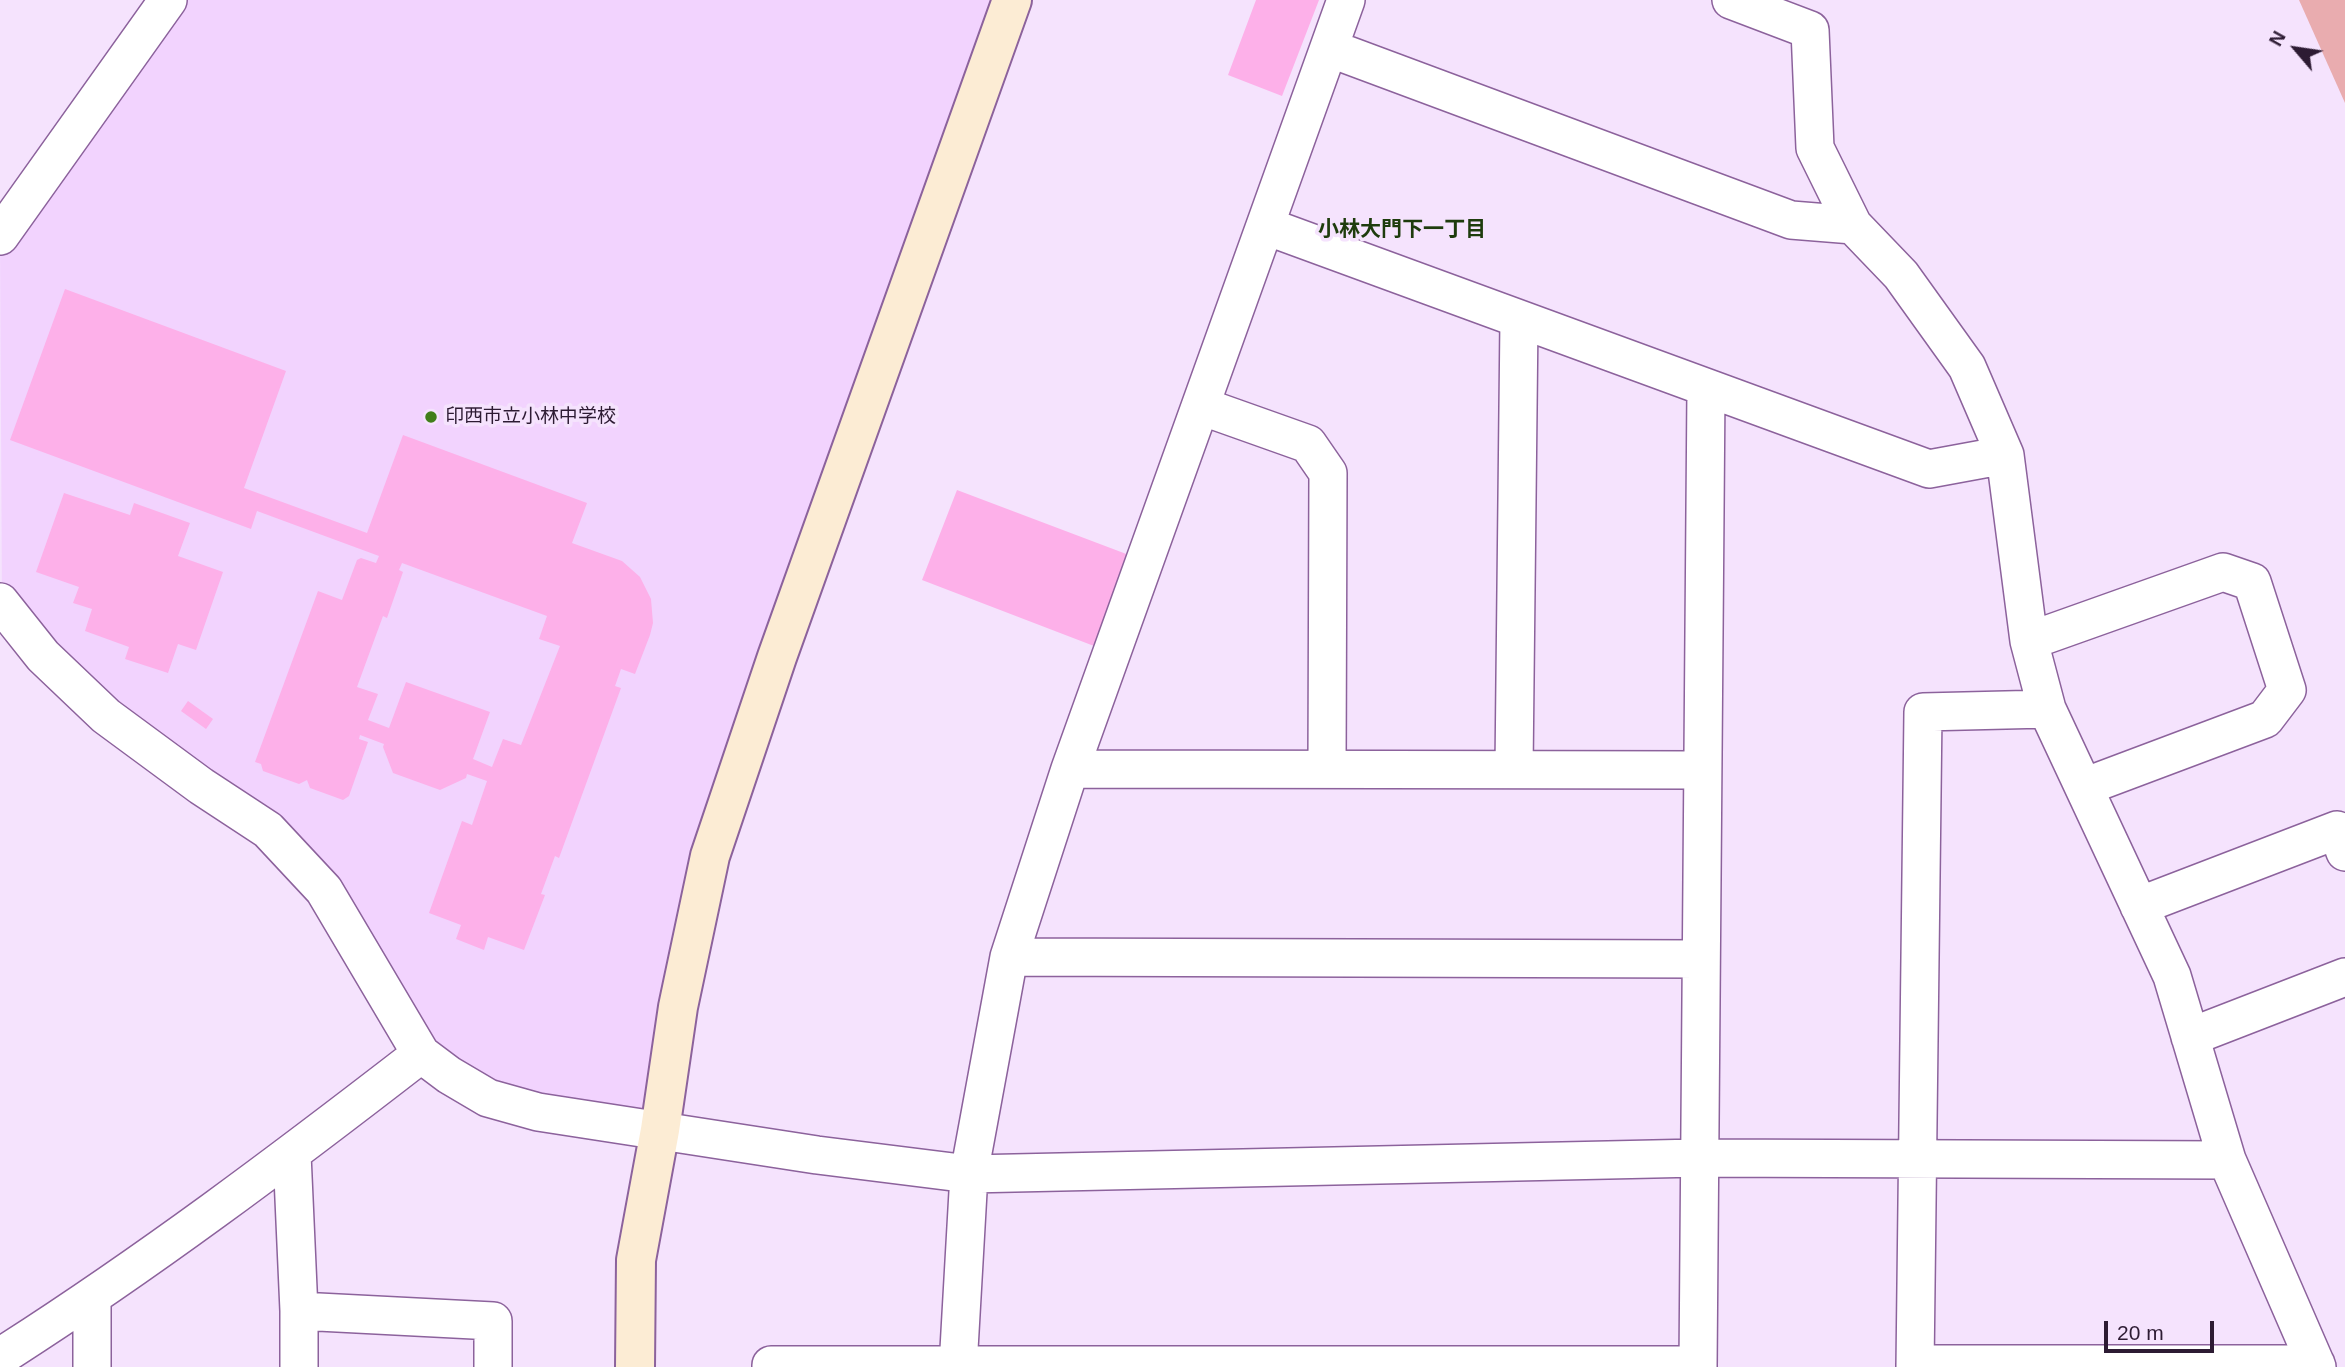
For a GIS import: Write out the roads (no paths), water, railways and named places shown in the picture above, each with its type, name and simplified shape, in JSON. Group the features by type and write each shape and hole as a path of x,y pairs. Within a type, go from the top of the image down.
{"street":[{"path":"0,236 168,0"},
{"path":"635,1367 636,1260 660,1130 678,1007 710,856 777,657 1012,0"},
{"path":"958,1366 969,1174 1009,957 1070,769 1346,0"},
{"path":"1731,0 1810,30 1815,148 1853,225 1901,275 1967,367 2005,455 2029,641 2047,709 2172,976 2227,1160 2316,1365 1915,1365 1923,712 2047,709"},
{"path":"1329,48 1791,220 1853,225"},
{"path":"1266,226 1929,469 2005,455"},
{"path":"1514,769 1519,319"},
{"path":"771,1367 1698,1366 1706,388"},
{"path":"1201,406 1308,444 1328,473 1327,769"},
{"path":"2029,641 2223,572 2252,582 2287,690 2265,719 2084,787"},
{"path":"0,602 43,656 106,716 201,786 268,830 324,890 421,1054 449,1075 488,1098 538,1112 817,1155 969,1174 1699,1158 2227,1160"},
{"path":"1070,769 1702,769"},
{"path":"2139,906 2337,830 2345,852"},
{"path":"1009,957 1701,959"},
{"path":"2190,1037 2345,977"},
{"path":"0,1357 92,1298 292,1154 421,1054"},
{"path":"292,1154 299,1367"},
{"path":"92,1298 92,1367"},
{"path":"299,1311 493,1321 493,1367"}],"place":[{"name":"印西市立小林中学校","path":"431,417"}],"district":[{"name":"小林大門下一丁目","path":"1402,230"}]}
